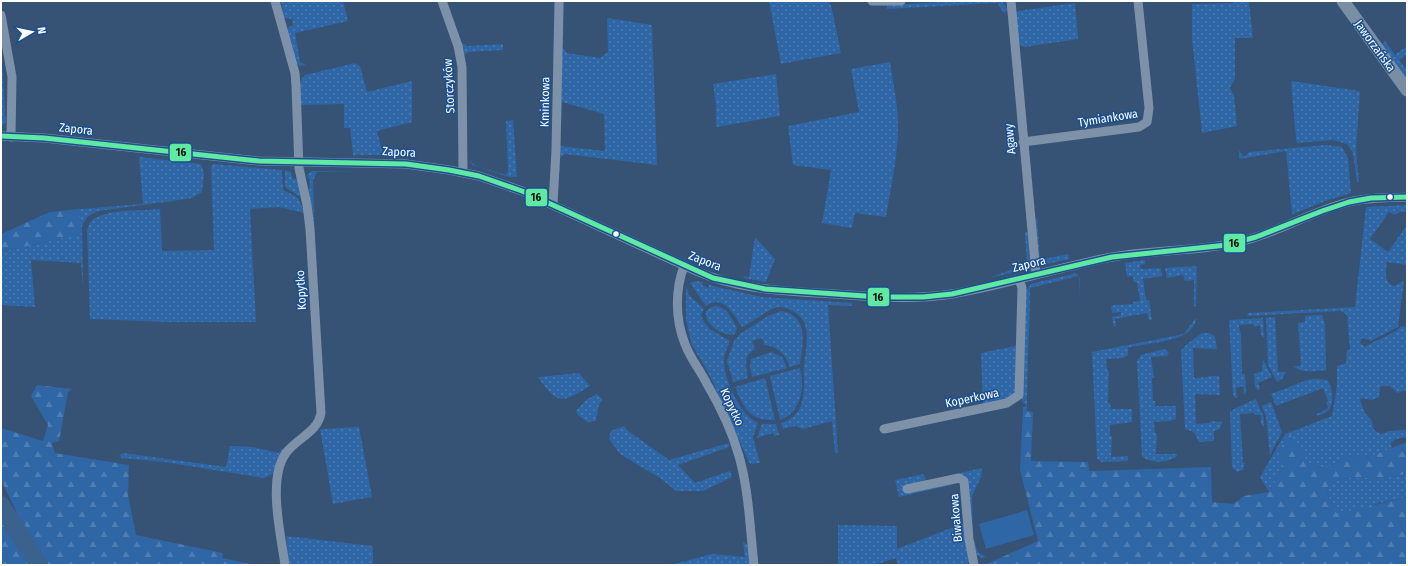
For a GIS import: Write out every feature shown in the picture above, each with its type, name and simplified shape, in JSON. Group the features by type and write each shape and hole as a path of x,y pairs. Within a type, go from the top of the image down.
{"street":[{"name":"Kopytko","path":"275,1 296,86 300,179 308,205 321,413 320,420 316,426 292,445 285,454 276,483 285,565"},
{"name":"Storczyków","path":"442,1 458,46 462,67 463,172"},
{"name":"Kminkowa","path":"553,204 556,150 559,1"},
{"path":"872,1 901,1"},
{"name":"Agawy","path":"1011,1 1022,142 1036,274"},
{"name":"Tymiankowa","path":"1022,142 1139,127 1147,122 1149,108 1138,1"},
{"name":"Jaworzańska","path":"1343,1 1407,90"},
{"path":"1,15 12,77 11,136"},
{"name":"Zapora","path":"1,136 68,140 259,161 406,164 463,172 502,183 553,204 712,278 755,288 882,297 907,298 953,294 1122,255 1227,245 1270,233 1349,202 1367,199 1407,197"},
{"name":"Kopytko","path":"684,266 678,293 679,320 682,333 687,348 722,412 739,456 746,490 754,565"},
{"name":"Koperkowa","path":"884,429 1007,404 1019,396 1022,288 1019,279"},
{"name":"Biwakowa","path":"907,489 959,478 964,481 969,539 974,565"}],"green space":[{"path":"281,1 343,1 348,21 295,33 300,62 306,65 300,66 295,62 287,30 293,25 292,19 284,18"},
{"path":"446,1 462,43 467,46 503,44 503,50 468,52 464,55"},
{"path":"562,1 564,1 563,48 567,53 600,58 608,52 607,18 652,25 657,165 565,154 560,158 560,171 559,170 560,146 605,151 604,114 562,102 561,129"},
{"path":"769,1 828,1 831,5 841,53 781,64"},
{"path":"959,1 1002,1 1008,10 1004,13 997,3 887,9 887,5"},
{"path":"1234,1 1249,1 1253,38 1235,38 1235,79 1230,87 1234,96 1237,126 1202,133 1192,38 1192,4 1234,3"},
{"path":"1075,3 1078,39 1025,47 1018,44 1016,13 1018,11"},
{"path":"1385,41 1395,55 1407,46 1407,54 1399,60 1407,70 1407,79 1382,44"},
{"path":"1,52 6,123 1,126"},
{"path":"890,62 897,106 898,132 894,169 886,217 855,213 852,228 822,223 831,170 793,165 788,126 859,112 851,69"},
{"path":"355,63 360,66 367,92 412,81 412,122 377,131 383,155 353,155 350,128 344,128 344,104 301,105 299,93 300,82 305,75"},
{"path":"776,74 780,116 716,127 716,106 713,84"},
{"path":"1291,81 1360,91 1356,150 1359,181 1357,182 1353,153 1347,144 1333,140 1297,143"},
{"path":"513,120 517,177 509,177 472,165 470,160 476,166 506,175 508,171 506,121"},
{"path":"1326,145 1342,147 1348,158 1351,193 1328,200 1260,227 1292,214 1286,151 1239,159 1239,150 1242,155 1245,156 1249,152"},
{"path":"139,157 201,164 204,174 202,192 192,198 98,211 87,217 82,226 83,287 81,263 31,260 35,307 1,305 1,252 79,234 79,209 143,204"},
{"path":"213,164 282,170 283,190 297,197 305,212 279,207 250,209 256,322 166,322 90,319 87,231 91,222 95,218 110,213 160,209 162,251 214,250 211,166"},
{"path":"285,170 291,172 293,179 297,179 302,198 285,187"},
{"path":"312,171 360,171 317,172 313,181 315,251 309,193 310,181 308,177 308,174"},
{"path":"1407,205 1407,212 1400,212 1395,215 1389,212 1370,239 1388,252 1407,225 1407,265 1387,262 1386,269 1386,276 1390,284 1394,286 1404,281 1398,327 1371,341 1362,338 1360,343 1365,347 1399,329 1401,326 1407,327 1407,390 1397,393 1390,387 1383,386 1380,387 1379,397 1372,400 1361,398 1360,400 1365,413 1372,421 1374,430 1381,434 1390,431 1407,430 1407,437 1396,439 1391,443 1392,448 1366,458 1348,456 1330,466 1319,468 1308,462 1288,433 1284,465 1269,492 1260,477 1285,434 1332,416 1337,386 1337,366 1346,363 1347,350 1350,350 1347,315 1341,311 1246,316 1249,313 1355,307 1366,207"},
{"path":"79,209 80,234 1,252 1,234 50,212"},
{"path":"1037,218 1040,260 1068,254 1069,259 1047,264 1038,261 1034,222"},
{"path":"1025,232 1028,232 1030,265 1023,270 989,278 1027,264"},
{"path":"755,237 775,259 766,282 744,278 743,276 749,277"},
{"path":"1145,260 1145,264 1140,265 1141,269 1161,268 1162,276 1143,279 1146,300 1149,300 1152,320 1149,320 1147,313 1115,319 1116,326 1114,327 1112,317 1121,315 1121,312 1112,313 1111,307 1114,305 1133,304 1133,302 1140,301 1137,282 1134,282 1133,276 1127,277 1125,263"},
{"path":"1197,266 1196,307 1194,306 1194,280 1185,281 1183,275 1167,278 1165,268"},
{"path":"1077,273 1079,276 1030,288 1027,406 1022,402 1026,291 1031,284"},
{"path":"1079,276 1080,278 1080,299"},
{"path":"696,281 703,282 702,285 708,288 709,285 762,297 852,303 852,306 828,305 838,453 835,453 832,421 803,429 795,426 783,429 781,423 790,419 796,413 803,399 807,331 802,319 791,310 780,307 766,312 742,327 731,311 723,304 718,302 706,306 690,283"},
{"path":"686,287 689,293 688,294 704,309 701,315 704,322 710,329 730,341 724,357 726,376 739,405 751,419 758,423 753,437 760,463 750,464 709,374 692,345 686,320"},
{"path":"718,306 727,311 737,328 735,334 730,335 720,332 708,321 706,311 711,307"},
{"path":"781,311 796,318 800,324 803,339 800,364 790,367 784,355 773,347 764,345 762,338 752,341 755,349 751,351 746,361 748,378 733,382 727,361 734,341 740,334 768,316"},
{"path":"1322,315 1325,324 1326,370 1305,371 1297,369 1294,366 1301,366 1298,323 1305,322 1305,316"},
{"path":"1275,317 1278,372 1286,372 1282,379 1277,382 1268,365 1266,318"},
{"path":"1263,318 1264,338 1261,335 1260,326 1254,326 1254,324 1239,325 1241,333 1242,374 1245,374 1246,392 1244,395 1243,386 1236,388 1237,398 1235,398 1233,395 1229,320"},
{"path":"1195,319 1193,327 1187,333 1179,337 1128,348 1128,355 1122,358 1106,359 1107,370 1109,371 1108,403 1110,403 1111,409 1132,409 1132,422 1110,425 1110,436 1112,436 1111,457 1128,456 1128,461 1101,462 1097,458 1092,352 1184,334"},
{"path":"1202,333 1209,333 1215,336 1217,349 1193,348 1194,378 1219,376 1220,395 1195,394 1196,424 1210,423 1211,421 1222,422 1220,429 1214,431 1214,441 1199,442 1194,432 1185,429 1181,351 1186,345"},
{"path":"1019,345 1018,390 1013,398 983,406 981,353"},
{"path":"1164,349 1169,352 1167,356 1151,357 1154,378 1152,378 1153,401 1155,401 1155,406 1176,406 1176,419 1154,422 1155,433 1157,434 1156,454 1177,454 1177,456 1170,460 1160,462 1145,459 1142,456 1137,361 1141,355"},
{"path":"771,352 782,357 787,368 752,377 750,366 751,359"},
{"path":"1263,359 1272,377 1258,383 1260,389 1258,390 1255,387 1254,374 1262,371"},
{"path":"800,368 802,384 800,399 793,412 780,420 770,376"},
{"path":"579,373 590,386 573,396 561,399 551,393 538,377"},
{"path":"765,378 775,420 766,420 753,416 741,401 735,387"},
{"path":"1307,380 1327,380 1331,387 1332,403 1327,412 1317,416 1317,414 1328,408 1326,402 1328,401 1323,388 1276,406 1271,394"},
{"path":"37,385 72,389 68,392 59,441 52,443 55,453 129,465 128,495 136,535 223,553 222,558 255,565 47,565 29,538 1,480 1,428 43,441 48,425 31,396"},
{"path":"597,394 603,400 599,404 596,421 587,422 578,415 576,411 586,400"},
{"path":"1256,399 1264,418 1264,427 1261,424 1261,415 1255,415 1254,413 1240,414 1243,463 1245,463 1243,470 1237,472 1232,467 1230,412"},
{"path":"1271,402 1282,432 1270,455 1266,417 1262,406"},
{"path":"1027,406 1027,411 1033,412 1031,461 1088,462 1089,471 1211,467 1212,502 1233,504 1244,496 1269,492 1284,465 1279,454 1288,432 1308,462 1319,468 1330,466 1348,456 1366,458 1407,442 1407,473 1385,478 1353,478 1337,480 1326,489 1334,510 1338,514 1407,497 1407,563 1403,565 984,565 1038,541 1020,470 1023,407"},
{"path":"762,424 776,424 779,435 774,436 773,433 757,438"},
{"path":"624,426 627,430 669,460 729,443 729,447 678,465 695,483 730,471 732,477 703,491 676,491 660,478 620,454 609,439 611,431"},
{"path":"359,427 372,497 333,504 320,429"},
{"path":"290,443 273,474 264,478 165,462 122,458 119,455 123,453 226,467 230,446 253,447 278,453"},
{"path":"982,468 981,477 972,496 973,538 978,552 986,557 981,558 975,553 971,538 966,480 962,476 948,478 947,476"},
{"path":"1407,473 1407,497 1379,503 1347,514 1338,514 1334,510 1326,489 1337,480 1353,478 1385,478"},
{"path":"924,474 926,481 957,481 960,483 899,497 895,480"},
{"path":"1027,510 1034,535 986,549 979,524"},
{"path":"1,514 31,565 1,565"},
{"path":"964,523 969,562 967,565 898,565 896,558 874,565 838,565 838,525 897,526 897,549"},
{"path":"286,536 373,546 373,565 289,565"},
{"path":"743,542 748,545 750,565 671,565 712,554 745,557"}],"waterway":[{"path":"1,505 39,565"}],"transit line":[{"name":"16","path":"1,136 44,138 259,161 406,164 449,170 479,176 522,191 713,278 765,289 879,297 923,297 952,294 1112,257 1227,245 1256,237 1349,202 1371,198 1407,197"}]}
